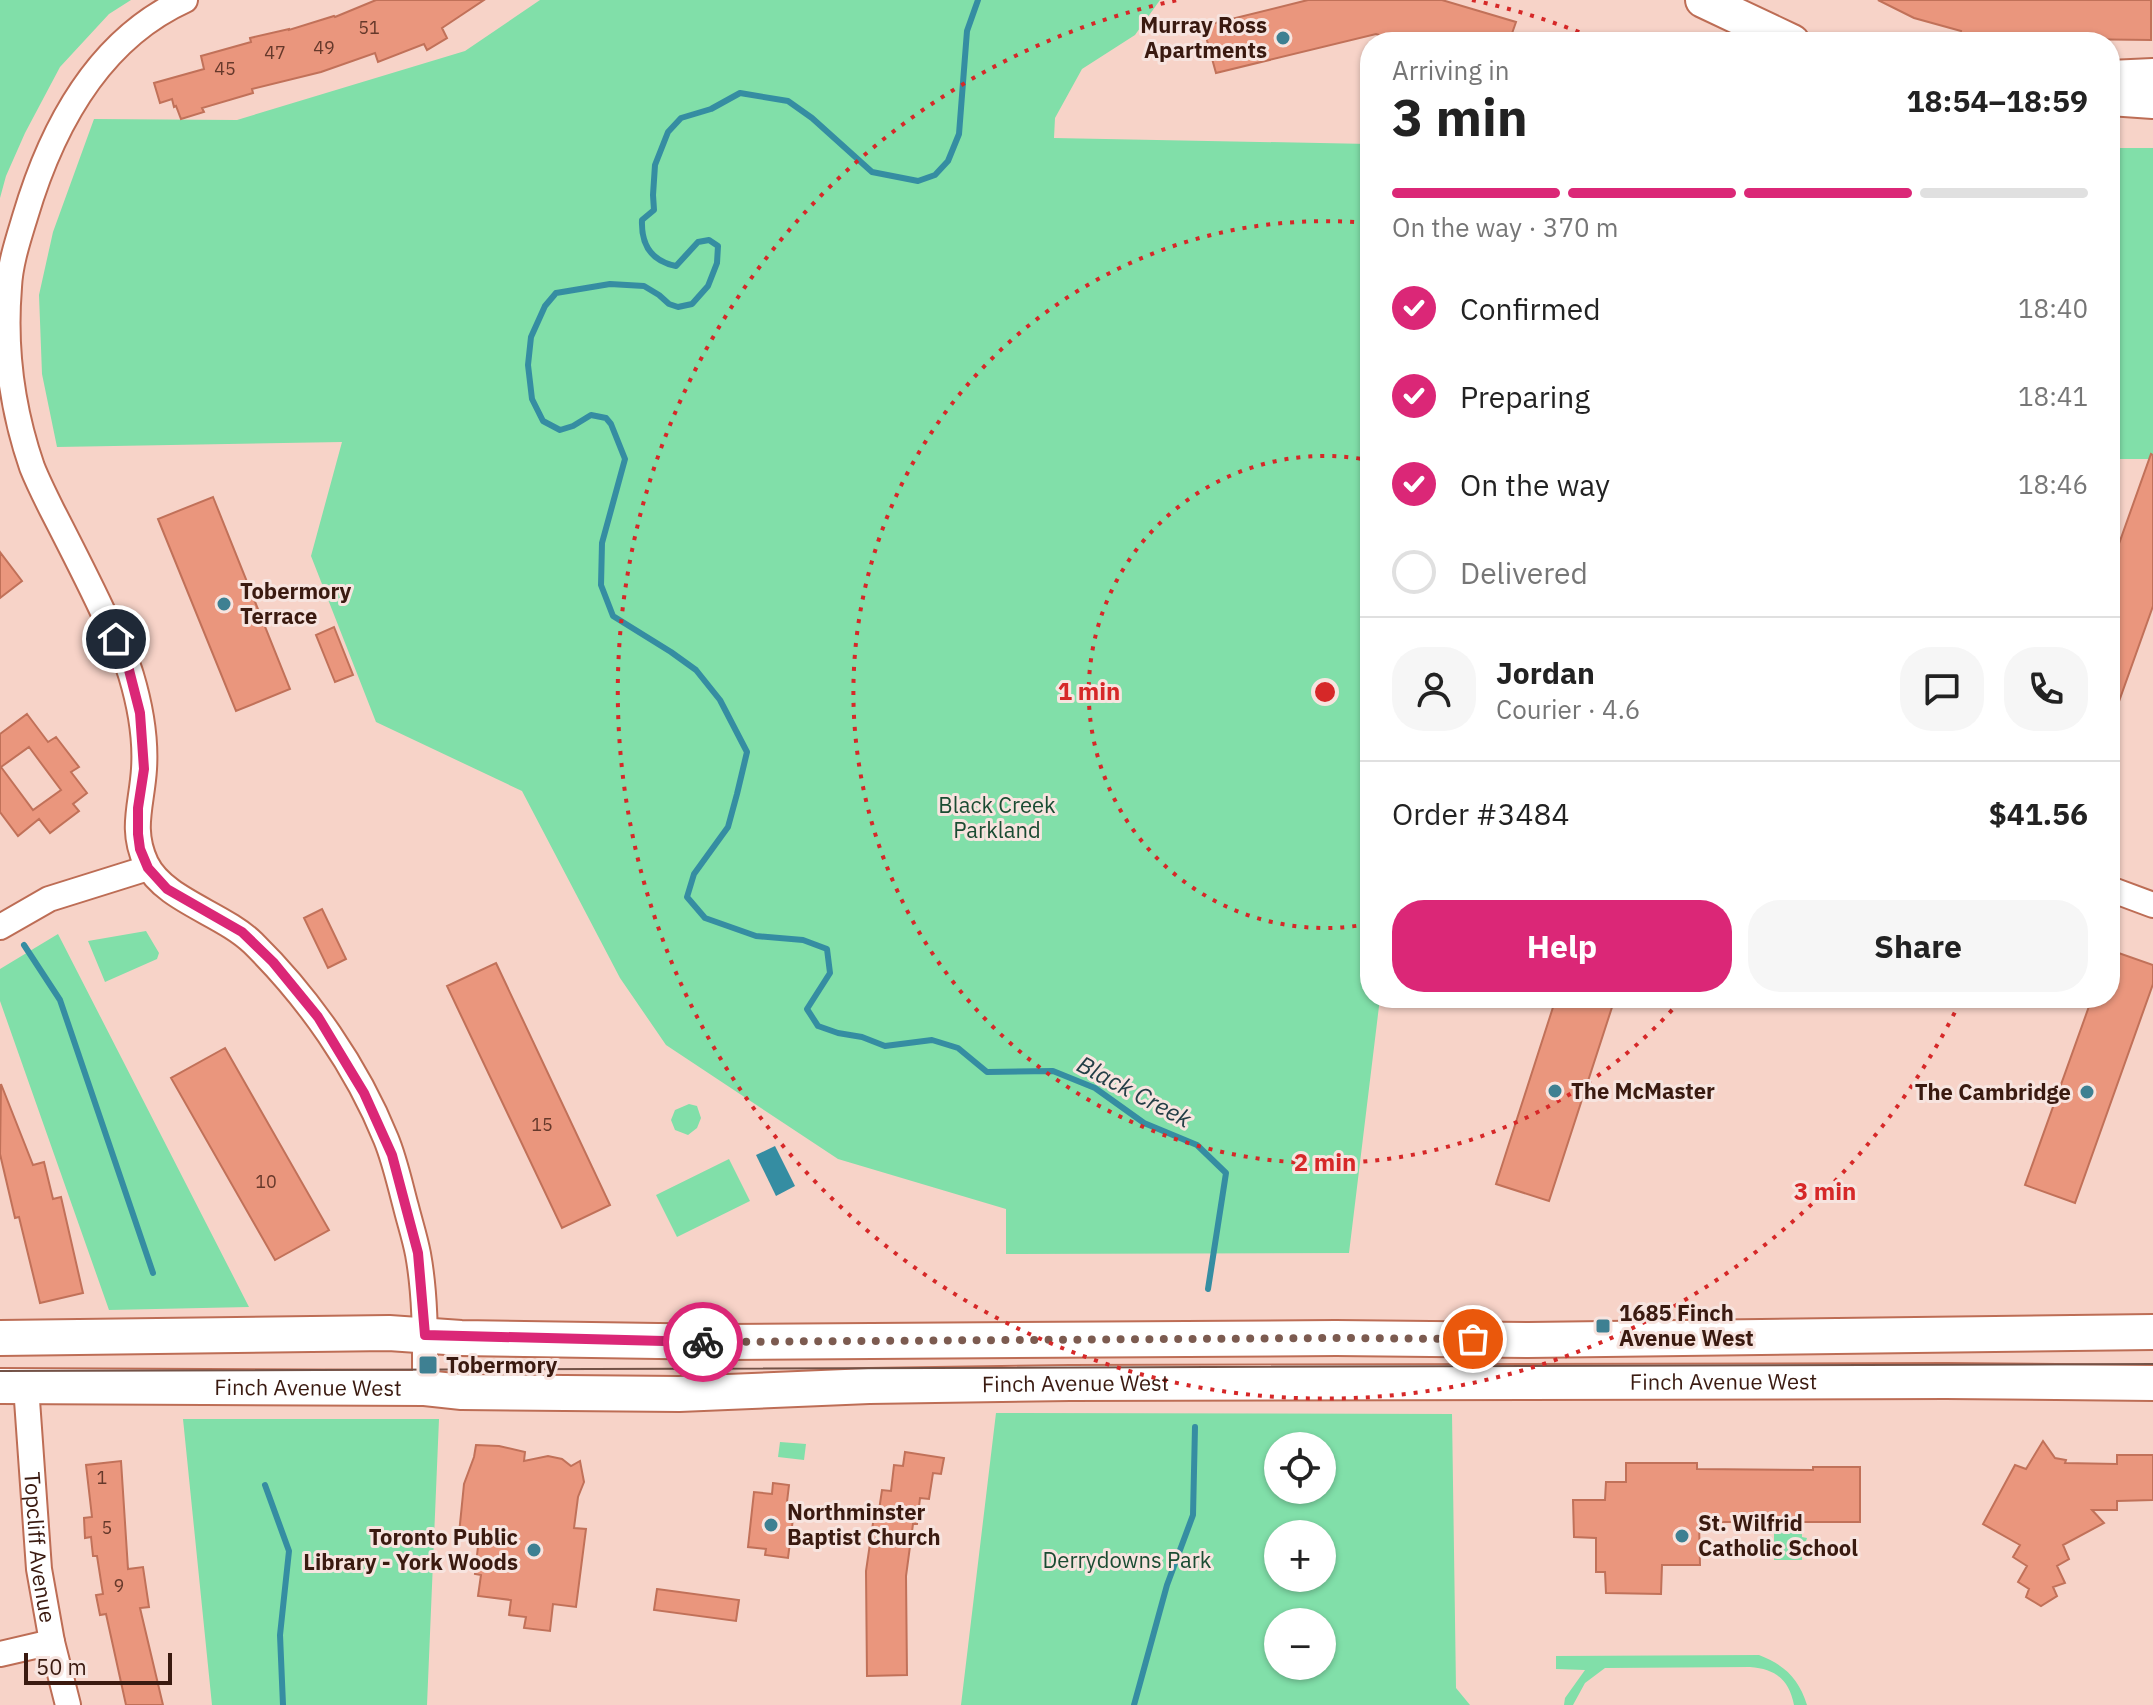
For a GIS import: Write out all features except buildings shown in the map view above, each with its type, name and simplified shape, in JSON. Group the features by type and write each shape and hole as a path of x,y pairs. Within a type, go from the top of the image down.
{"main road":[{"path":"1703,0 1771,32"},
{"path":"2120,78 2153,76"},
{"path":"2120,99 2153,101"},
{"name":"Finch Avenue West","path":"0,1338 330,1333 741,1342 1336,1338 1528,1340 2153,1332"},
{"name":"Finch Avenue West","path":"13,1386 425,1388 462,1392 679,1394 869,1386 1070,1383 2153,1383"}],"street":[{"path":"185,0 139,29 108,56 65,116 30,201 9,281 7,336 14,401 31,463 116,639 136,693 144,769 138,834 148,868 167,889 242,932 273,962 318,1017 364,1093 392,1155 418,1253 425,1335 425,1388"},
{"path":"0,927 49,899 148,868"},
{"path":"2120,893 2153,905"},
{"name":"Topcliff Avenue","path":"13,1386 39,1569 52,1642 68,1705"},
{"path":"0,1654 52,1642"}],"green space":[{"path":"0,0 131,0 109,14 60,67 25,133 0,198"},
{"name":"Black Creek Parkland","path":"540,0 1160,0 1135,35 1082,69 1055,118 1054,138 1360,144 1360,1008 1379,1008 1349,1253 1006,1254 1006,1209 838,1159 666,1045 620,978 522,791 376,722 311,556 342,442 57,447 42,374 39,295 53,232 94,119 237,120 465,51"},
{"path":"2120,148 2153,148 2153,459 2120,459"},
{"path":"146,931 159,953 157,959 105,982 88,941"},
{"path":"58,934 249,1307 109,1310 0,1001 0,969"},
{"path":"689,1104 697,1106 701,1118 697,1128 688,1135 675,1130 671,1120 675,1110"},
{"path":"729,1159 750,1201 677,1237 656,1195"},
{"name":"Derrydowns Park","path":"996,1413 1452,1414 1456,1688 1470,1705 961,1705"},
{"path":"183,1419 439,1419 427,1705 212,1705"},
{"path":"780,1442 806,1444 804,1460 778,1457"},
{"path":"1774,1532 1802,1532 1802,1537 1807,1538 1802,1542 1802,1560 1774,1560"},
{"path":"1759,1655 1790,1674 1807,1705 1794,1705 1789,1689 1774,1673 1750,1667 1605,1668 1585,1683 1573,1705 1564,1705 1565,1698 1585,1670 1556,1669 1556,1656"}],"water":[{"path":"775,1146 795,1186 776,1196 756,1155"}],"waterway":[{"name":"Black Creek","path":"978,0 967,31 959,134 948,161 935,175 918,181 872,172 812,118 788,101 740,93 711,109 681,118 668,132 655,165 654,210 642,220 643,237 654,256 676,266 698,242 709,240 718,246 717,263 708,286 692,304 678,307 644,286 610,284 556,293 545,306 531,337 528,365 532,399 543,421 560,430 591,415 606,418 611,424 625,459 602,543 601,585 613,616 696,670 720,700 747,752 728,827 694,874 687,897 705,918 756,936 803,940 827,949 830,973 807,1009 818,1026 885,1046 932,1040 958,1048 987,1072 1053,1071 1095,1088 1144,1123 1197,1145 1226,1173 1208,1289"},
{"path":"24,945 60,1000 153,1273"},
{"name":"Black Creek","path":"1134,1705 1167,1585 1193,1515 1195,1427"},
{"path":"265,1485 289,1551 280,1635 283,1705"}],"tram line":[{"path":"0,1371 2153,1364"}],"way so far":[{"path":"703,1342 1473,1339"}],"place":[{"name":"Murray Ross Apartments","path":"1283,38"},
{"name":"Tobermory Terrace","path":"224,604"},
{"name":"The McMaster","path":"1555,1091"},
{"name":"The Cambridge","path":"2087,1092"},
{"name":"1685 Finch Avenue West","path":"1603,1326"},
{"name":"Tobermory","path":"428,1365"},
{"name":"Northminster Baptist Church","path":"771,1525"},
{"name":"St. Wilfrid Catholic School","path":"1682,1536"},
{"name":"Toronto Public Library - York Woods","path":"534,1550"}],"route":[{"path":"116,639 129,670 140,713 144,769 138,834 148,868 167,889 242,932 273,962 318,1017 364,1093 392,1155 418,1253 425,1335 703,1342"}]}
